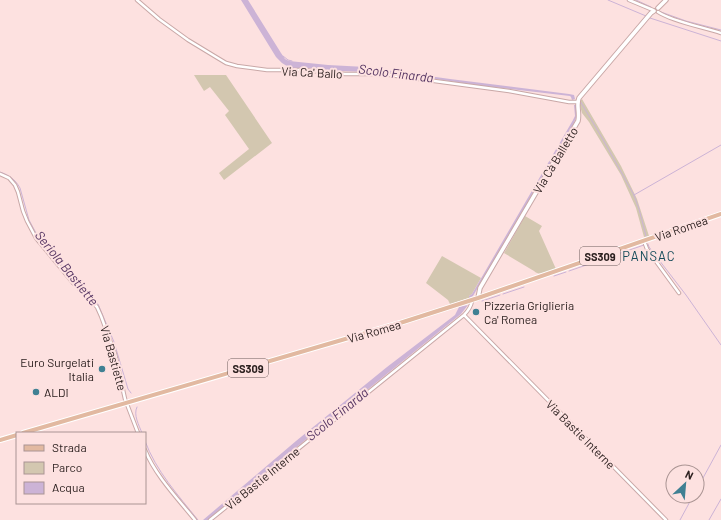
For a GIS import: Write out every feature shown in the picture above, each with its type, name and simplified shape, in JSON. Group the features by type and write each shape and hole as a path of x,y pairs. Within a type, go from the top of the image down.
{"main road":[{"name":"Via Romea","path":"26,432 386,328 478,298 721,214"},
{"path":"0,440 16,435"}],"street":[{"name":"Via Ca' Ballo","path":"137,0 188,40 226,63 237,66 267,70 304,70 345,74 383,74 509,91 569,102 578,102"},
{"path":"629,0 656,10 681,22 721,33"},
{"path":"578,102 579,98 615,55 666,0"},
{"name":"Via Cà Balletto","path":"478,298 480,288 578,121 580,114 578,102"},
{"name":"Via Bastiette","path":"0,174 9,178 15,185 23,211 36,238 74,284 97,307 115,354 127,403 138,432"},
{"path":"644,241 647,248 679,293"},
{"name":"Via Bastie Interne","path":"210,520 464,315 470,307 472,300"},
{"name":"Via Bastie Interne","path":"464,315 666,520"},
{"path":"146,452 151,464 195,520"}],"green space":[{"path":"194,75 226,75 272,143 224,180 219,173 249,149 225,115 229,111 210,87 204,91"},
{"path":"582,99 621,166 637,199 649,236 644,237 636,208 621,175 582,113 579,102"},
{"path":"525,216 542,226 539,231 556,269 539,274 504,253"},
{"path":"442,256 481,278 469,298 450,304 448,300 426,283"}],"water":[{"path":"241,0 248,0 285,59 289,61 366,67 569,94 574,95 575,99 572,100 570,96 483,86 394,73 290,68 276,57"},
{"path":"574,105 576,105 577,115 574,123 473,296 469,298 573,120 575,116"},
{"path":"468,305 461,314 208,520 203,520 296,441 387,367 455,315 459,307"}],"waterway":[{"path":"608,0 646,16"},
{"path":"636,0 651,7"},
{"path":"661,12 686,21 721,30"},
{"path":"650,18 721,41"},
{"name":"Scolo Finarda","path":"283,56 292,61"},
{"path":"580,101 634,195 646,236"},
{"path":"634,195 721,145"},
{"name":"Seriola Bastiette","path":"0,172 12,178 20,188 29,220 36,233 76,282 98,304 114,342 128,389 131,393"},
{"path":"648,244 721,345"},
{"path":"569,271 644,245"},
{"path":"554,276 566,272"},
{"path":"503,294 524,287"},
{"path":"482,301 500,295"},
{"name":"Seriola Bastiette","path":"137,407 136,417 142,432"},
{"name":"Seriola Bastiette","path":"146,443 161,473 198,520"},
{"path":"705,474 721,445"},
{"path":"709,520 721,499"},
{"path":"680,520 689,504"}],"place":[{"name":"Pizzeria Griglieria Ca' Romea","path":"476,312"},
{"name":"Euro Surgelati Italia","path":"102,369"},
{"name":"ALDI","path":"36,392"}],"district":[{"name":"PANSAC","path":"649,256"}]}
